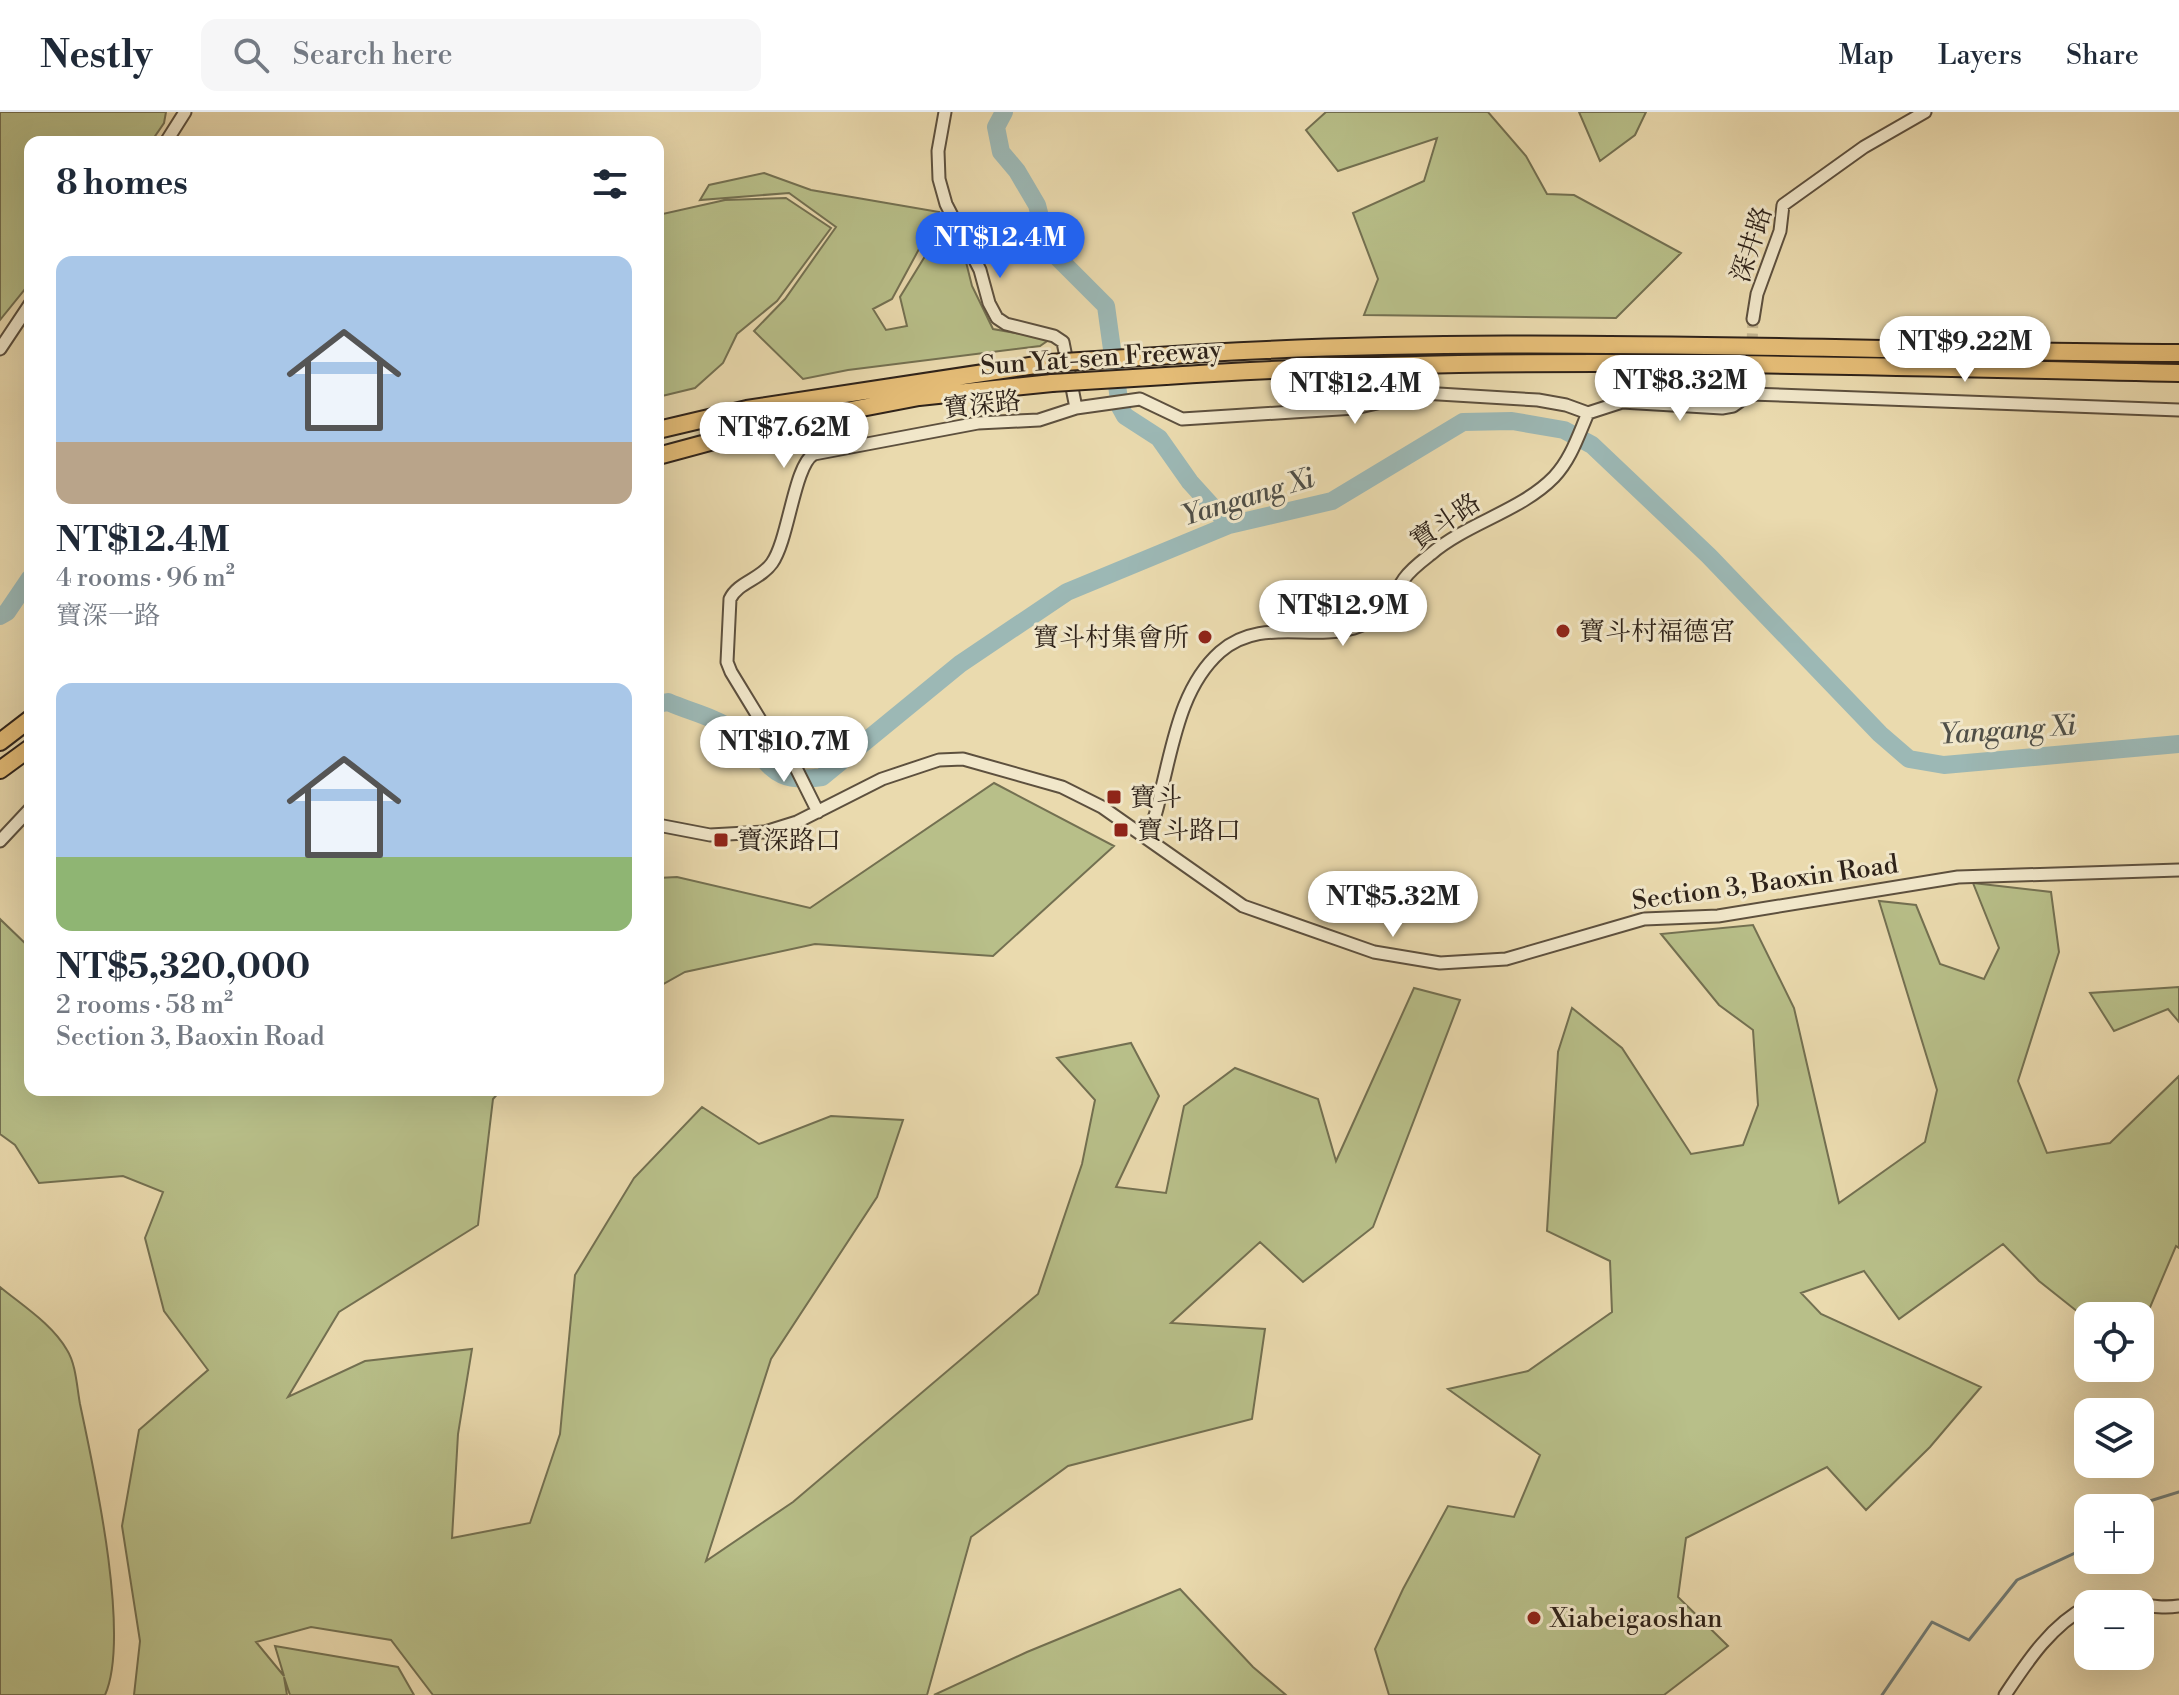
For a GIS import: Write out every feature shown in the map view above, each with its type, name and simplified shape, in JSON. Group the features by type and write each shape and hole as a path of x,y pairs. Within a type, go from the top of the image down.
{"highway":[{"name":"Sun Yat-sen Freeway","path":"664,429 747,409 1049,363 1277,348 1548,343 2179,353"},
{"name":"Sun Yat-sen Freeway","path":"664,454 773,425 919,397 1052,383 1316,366 1677,362 2179,373"},
{"path":"0,742 24,724"},
{"path":"0,770 24,752"}],"street":[{"path":"170,136 185,112"},
{"path":"945,112 938,151 939,179 957,229 980,270 986,297 1001,321 1063,342 1076,408"},
{"name":"深井路","path":"1753,319 1757,294 1780,231 1783,205 1864,147 1925,112"},
{"path":"0,349 24,313"},
{"name":"寶深路","path":"818,812 791,758 770,736 727,662 728,620 734,590 755,580 774,560 808,457 856,444 978,423 1039,420 1076,408 1140,399 1182,419 1355,408 1422,393 1529,399 1566,405 1588,413"},
{"path":"1588,413 1616,402 1722,408 1733,406 1750,394 2179,410"},
{"name":"寶斗路","path":"1146,835 1156,810 1184,708 1200,676 1218,654 1243,637 1264,632 1341,630 1365,624 1383,611 1410,572 1445,542 1547,483 1570,455 1588,413"},
{"name":"Section 3, Baoxin Road","path":"664,826 710,835 755,833 781,828 882,779 939,760 963,759 1062,787 1146,835 1243,906 1374,952 1440,963 1506,959 1644,919 1718,916 1958,877 2179,870"},
{"path":"0,841 24,815"},
{"path":"2154,1607 2179,1606"},
{"path":"2005,1695 2030,1657 2074,1616"}],"green space":[{"path":"0,112 166,112 164,123 155,136 24,136 24,290 0,320"},
{"path":"1326,112 1488,112 1526,156 1547,194 1574,195 1681,253 1616,318 1364,315 1378,279 1353,213 1424,181 1437,138 1338,171 1306,130"},
{"path":"1579,112 1646,112 1635,135 1600,161"},
{"path":"764,173 811,190 939,212 892,299 873,309 886,330 907,326 900,297 946,222 962,246 972,286 993,329 1050,339 1040,346 848,370 803,379 754,331 785,299 836,227 789,193 700,200 709,185"},
{"path":"786,198 831,228 777,301 737,334 723,363 695,388 664,396 664,214 725,200"},
{"path":"994,783 1114,846 993,956 815,944 685,972 664,984 664,878 677,877 810,908"},
{"path":"1973,883 2051,892 2059,952 2018,1081 2047,1153 2110,1143 2179,1076 2179,1248 2176,1246 2152,1302 2074,1302 2074,1309 2039,1281 2003,1244 1899,1319 1864,1271 1801,1293 1821,1314 1981,1387 1930,1447 1866,1510 1827,1467 1686,1538 1678,1597 1728,1646 1664,1695 1389,1695 1375,1649 1448,1506 1514,1517 1540,1455 1448,1389 1528,1371 1612,1312 1610,1261 1547,1231 1558,1052 1572,1008 1622,1048 1691,1154 1743,1145 1758,1105 1753,1030 1719,1005 1661,934 1753,925 1794,1008 1839,1203 1925,1142 1937,1090 1879,901 1916,905 1940,964 1984,979 1999,948"},
{"path":"0,919 24,942 24,1096 496,1096 478,1225 339,1312 288,1397 365,1361 472,1349 458,1434 452,1538 530,1523 560,1434 575,1275 634,1178 702,1107 759,1144 831,1116 903,1120 877,1197 771,1359 706,1561 793,1502 1038,1294 1082,1164 1095,1100 1057,1058 1131,1043 1159,1096 1116,1187 1166,1193 1184,1106 1235,1068 1318,1099 1336,1161 1414,988 1460,1000 1373,1227 1303,1282 1260,1242 1171,1323 1265,1329 1252,1419 1068,1466 971,1537 927,1695 433,1695 391,1640 311,1627 256,1642 284,1676 275,1646 398,1667 414,1695 290,1695 284,1677 287,1695 134,1695 140,1641 122,1526 139,1430 208,1370 164,1311 145,1238 163,1192 123,1176 39,1183 15,1145 0,1134"},
{"path":"2179,987 2179,1022 2168,1009 2114,1031 2090,993"},
{"path":"0,1287 53,1332 67,1350 74,1369 101,1510 112,1594 112,1668 105,1695 0,1695"},
{"path":"1180,1589 1253,1667 1286,1695 934,1695 1027,1652"}],"waterway":[{"path":"1004,112 996,127 1001,152 1017,171 1037,205 1048,248 1106,306 1120,407 1125,416 1159,438 1190,482 1229,525"},
{"name":"Yangang Xi","path":"664,703 726,725 779,773 803,779 822,777 960,664 1067,592 1229,525 1332,501 1463,422 1512,421 1564,430 1592,445 1709,556 1880,734 1909,759 1944,765 2179,744"},
{"name":"Yangang Xi","path":"0,616 7,612 24,587"},
{"path":"2154,1500 2179,1492"},
{"path":"1882,1695 1932,1622 1969,1640 2017,1580 2074,1554"}],"tunnel":[{"path":"1750,394 1753,319"}],"place":[{"name":"寶斗村福德宮","path":"1563,631"},
{"name":"寶斗村集會所","path":"1205,637"},
{"name":"寶斗","path":"1114,797"},
{"name":"寶斗路口","path":"1121,830"},
{"name":"寶深路口","path":"721,840"},
{"name":"Xiabeigaoshan","path":"1534,1618"}]}
